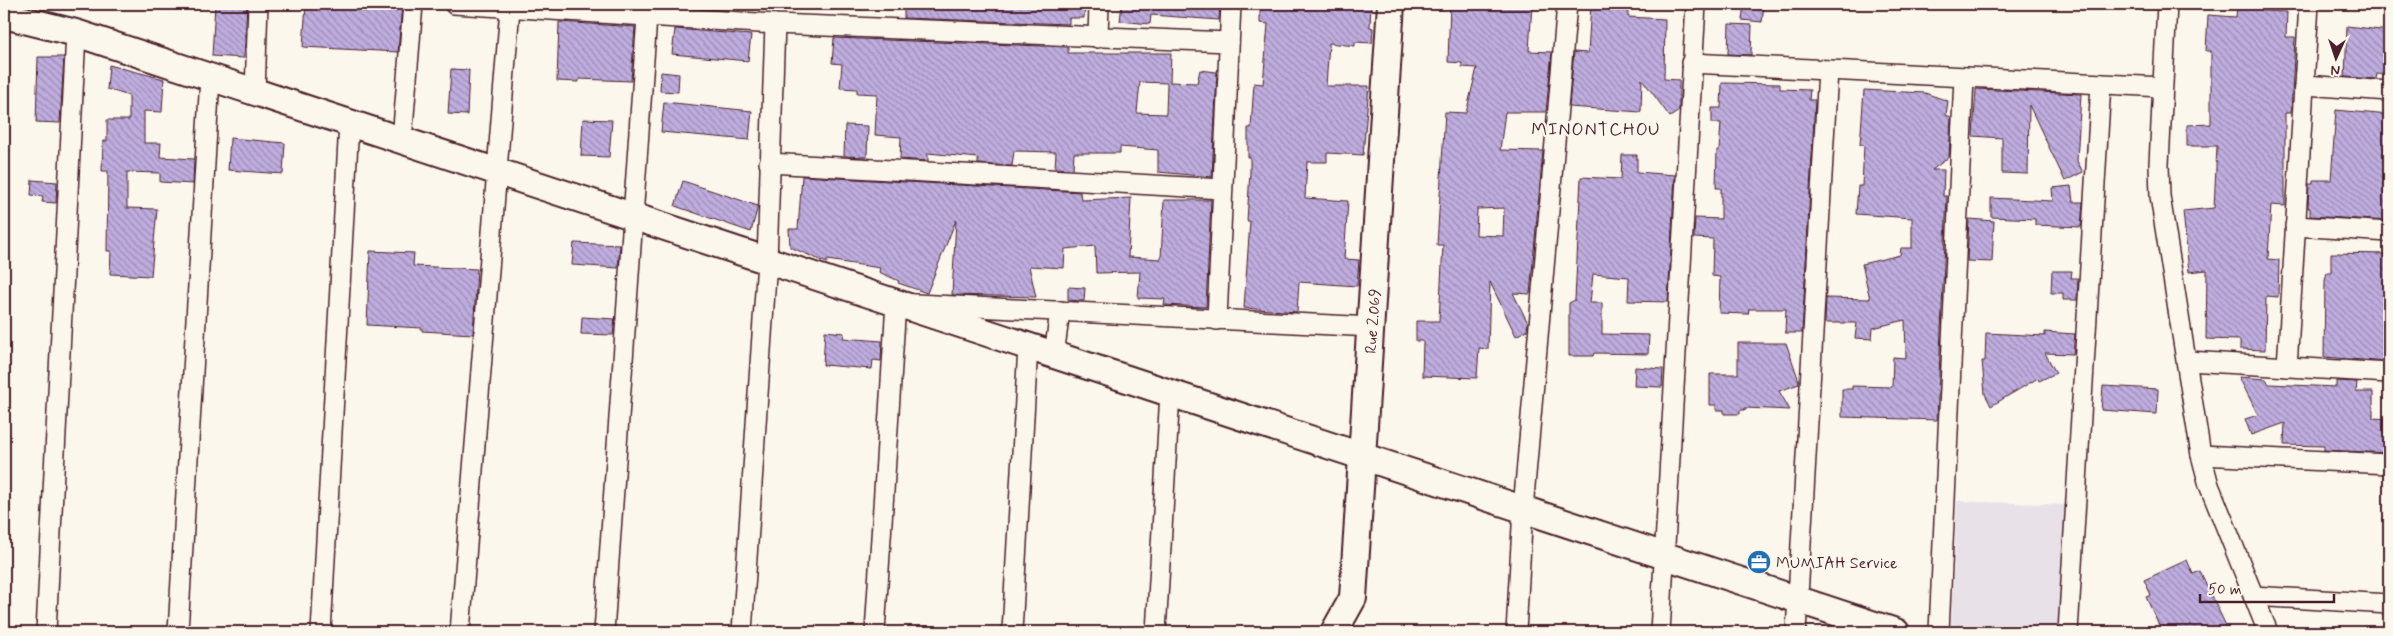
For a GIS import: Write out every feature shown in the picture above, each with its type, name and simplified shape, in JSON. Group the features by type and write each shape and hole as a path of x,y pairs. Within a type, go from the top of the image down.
{"street":[{"path":"4,4 4,10"},
{"path":"255,92 258,4"},
{"path":"402,140 413,4"},
{"path":"454,4 775,24 1229,42"},
{"path":"1098,38 1099,4"},
{"path":"1217,320 1231,4"},
{"name":"Rue 2.069","path":"1334,632 1353,598 1372,328 1391,4"},
{"path":"1516,632 1523,510 1567,4"},
{"path":"1660,632 1691,63 1696,4"},
{"path":"2167,4 2162,87 2160,196 2188,361 2201,456 2209,484 2268,632"},
{"path":"2287,367 2309,4"},
{"path":"460,632 510,8"},
{"path":"4,15 76,33 1896,632"},
{"path":"604,632 647,17"},
{"path":"742,632 767,261 775,24"},
{"path":"46,632 76,33"},
{"path":"1691,63 2162,87"},
{"path":"1796,632 1828,70"},
{"path":"178,632 210,77"},
{"path":"1939,632 1964,77"},
{"path":"2068,632 2100,84"},
{"path":"2304,85 2389,91"},
{"path":"321,632 350,123"},
{"path":"769,163 1222,189"},
{"path":"2295,226 2389,232"},
{"path":"896,303 1372,328"},
{"path":"875,632 896,303"},
{"path":"1054,355 1060,311"},
{"path":"1012,632 1028,346"},
{"path":"2188,361 2389,373"},
{"path":"1156,632 1170,394"},
{"path":"2201,456 2389,464"},
{"path":"2253,596 2389,604"}],"shaded area":[{"path":"1957,501 2068,505 2061,632 1976,632 1951,624"}],"building":[{"path":"215,4 247,4 244,58 212,56"},
{"path":"306,4 402,4 398,52 303,47"},
{"path":"904,4 1085,4 1084,18 1069,18 1069,24 904,18"},
{"path":"1122,4 1220,4 1219,20 1151,15 1150,24 1120,21"},
{"path":"1260,4 1371,4 1370,27 1373,28 1372,43 1355,42 1355,46 1329,43 1326,86 1369,86 1363,155 1327,153 1327,162 1307,162 1305,198 1348,201 1344,259 1359,260 1357,286 1299,282 1297,312 1244,308 1250,221 1247,221 1250,172 1248,128 1251,128 1254,83 1263,84 1268,24 1260,23"},
{"path":"1450,4 1532,4 1529,51 1552,52 1546,112 1505,112 1500,150 1543,151 1530,294 1513,293 1528,323 1527,330 1516,336 1490,282 1488,349 1479,348 1477,378 1422,376 1423,341 1416,341 1416,321 1439,321 1443,245 1437,245 1445,112 1466,113 1477,68 1462,67 1462,63 1448,62","holes":["1504,208 1503,236 1476,235 1477,209"]},
{"path":"1591,4 1628,4 1628,17 1665,19 1664,79 1679,80 1679,111 1670,117 1642,79 1641,112 1569,107 1574,52 1588,53"},
{"path":"1744,4 1764,4 1762,22 1742,20"},
{"path":"2237,5 2263,6 2263,11 2287,12 2286,37 2295,37 2291,113 2285,113 2285,206 2271,205 2268,259 2279,260 2278,297 2266,296 2265,350 2240,349 2240,340 2206,339 2207,270 2189,272 2183,211 2214,208 2217,146 2187,146 2187,125 2211,124 2211,51 2206,51 2208,15 2236,17"},
{"path":"559,22 635,27 631,81 579,79 579,82 557,81"},
{"path":"1729,24 1752,25 1751,55 1728,54"},
{"path":"2347,26 2389,31 2389,75 2377,74 2376,79 2345,77"},
{"path":"675,29 751,35 748,61 672,54"},
{"path":"834,38 1068,47 1068,53 1171,53 1170,82 1197,83 1200,70 1217,72 1212,177 1158,172 1158,150 1120,147 1120,153 1074,153 1073,169 1055,168 1056,152 1014,151 1012,166 978,164 978,158 928,153 928,161 900,159 901,137 875,135 877,94 857,93 857,89 840,88 842,64 832,63","holes":["1140,82 1167,83 1166,114 1137,113"]},
{"path":"38,57 64,57 60,123 36,122"},
{"path":"109,65 164,79 162,112 144,111 144,143 161,143 160,157 194,159 193,184 160,182 160,173 127,172 127,208 157,209 151,276 110,274 111,251 107,251 108,171 102,171 103,141 107,141 107,120 129,120 129,96 107,89"},
{"path":"451,69 469,70 467,115 448,114"},
{"path":"661,72 679,74 678,92 660,91"},
{"path":"1722,83 1780,84 1780,89 1810,90 1809,100 1815,100 1802,333 1785,333 1786,309 1749,309 1748,314 1719,313 1720,277 1712,276 1713,239 1694,238 1695,218 1721,219 1721,188 1716,188 1717,150 1719,150 1721,123 1712,123 1712,108 1721,108"},
{"path":"1976,89 2081,94 2077,161 2083,172 2065,181 2029,105 2028,174 2002,173 2002,138 1973,136"},
{"path":"1864,90 1925,93 1948,101 1946,115 1951,117 1949,157 1932,170 1944,170 1943,196 1947,196 1937,420 1842,417 1842,389 1852,389 1852,386 1892,387 1893,357 1906,358 1905,320 1873,328 1872,339 1855,338 1857,323 1825,323 1826,298 1870,299 1862,264 1900,255 1901,248 1912,248 1912,218 1856,214 1858,186 1862,186 1864,145 1860,145"},
{"path":"664,102 752,111 749,140 661,132"},
{"path":"2336,110 2389,115 2389,221 2310,216 2310,208 2308,208 2309,184 2313,184 2313,180 2331,180"},
{"path":"583,119 612,120 609,157 581,156"},
{"path":"845,125 868,126 867,157 844,156"},
{"path":"230,138 285,143 283,174 228,170"},
{"path":"1622,155 1637,155 1637,172 1675,175 1668,302 1628,301 1629,277 1593,274 1590,303 1602,303 1602,334 1649,335 1648,354 1594,353 1593,356 1569,356 1569,303 1575,300 1581,177 1621,179"},
{"path":"802,176 1080,192 1081,200 1131,198 1128,257 1161,259 1164,200 1211,200 1206,307 1164,305 1165,299 1138,298 1140,272 1096,273 1095,246 1065,249 1064,268 1029,266 1036,297 952,295 956,220 927,293 898,283 899,281 879,272 880,268 827,260 827,263 790,247 789,229 798,229"},
{"path":"32,180 57,182 56,203 42,202 43,196 31,195"},
{"path":"683,181 758,206 751,232 675,206"},
{"path":"2071,186 2073,202 2083,202 2081,227 2035,225 2035,219 1991,217 1991,198 2053,201 2052,188"},
{"path":"1969,219 1994,221 1992,262 1967,261"},
{"path":"574,243 620,245 618,268 572,265"},
{"path":"370,251 414,253 413,266 477,269 473,334 422,331 422,328 367,325"},
{"path":"2331,253 2389,254 2388,362 2324,357 2325,281 2327,272 2331,272"},
{"path":"2052,271 2072,271 2071,278 2078,278 2077,300 2063,300 2063,293 2051,293"},
{"path":"1068,287 1085,288 1084,301 1068,300"},
{"path":"582,317 615,319 613,335 581,334"},
{"path":"825,331 844,333 843,338 882,341 881,361 873,360 872,369 823,365"},
{"path":"2045,332 2075,334 2073,354 2045,353 2056,373 2039,381 2038,378 1991,406 1985,394 1982,361 1985,361 1986,333 2045,336"},
{"path":"1738,343 1786,343 1799,381 1799,384 1779,391 1790,410 1745,408 1745,410 1740,410 1740,414 1724,414 1724,410 1716,410 1716,405 1710,405 1710,374 1738,374"},
{"path":"1635,367 1663,369 1662,387 1634,386"},
{"path":"2239,377 2266,379 2269,384 2336,387 2336,381 2357,382 2356,392 2373,392 2373,418 2389,419 2389,453 2324,450 2324,446 2284,445 2285,423 2251,435 2245,419 2258,415"},
{"path":"2103,386 2158,389 2157,414 2101,410"},
{"path":"2187,560 2193,574 2200,571 2229,632 2162,632 2146,597 2151,595 2144,580"}],"place":[{"name":"MUMIAH Service","path":"1759,562"}],"district":[{"name":"MINONTCHOU","path":"1596,129"}]}
